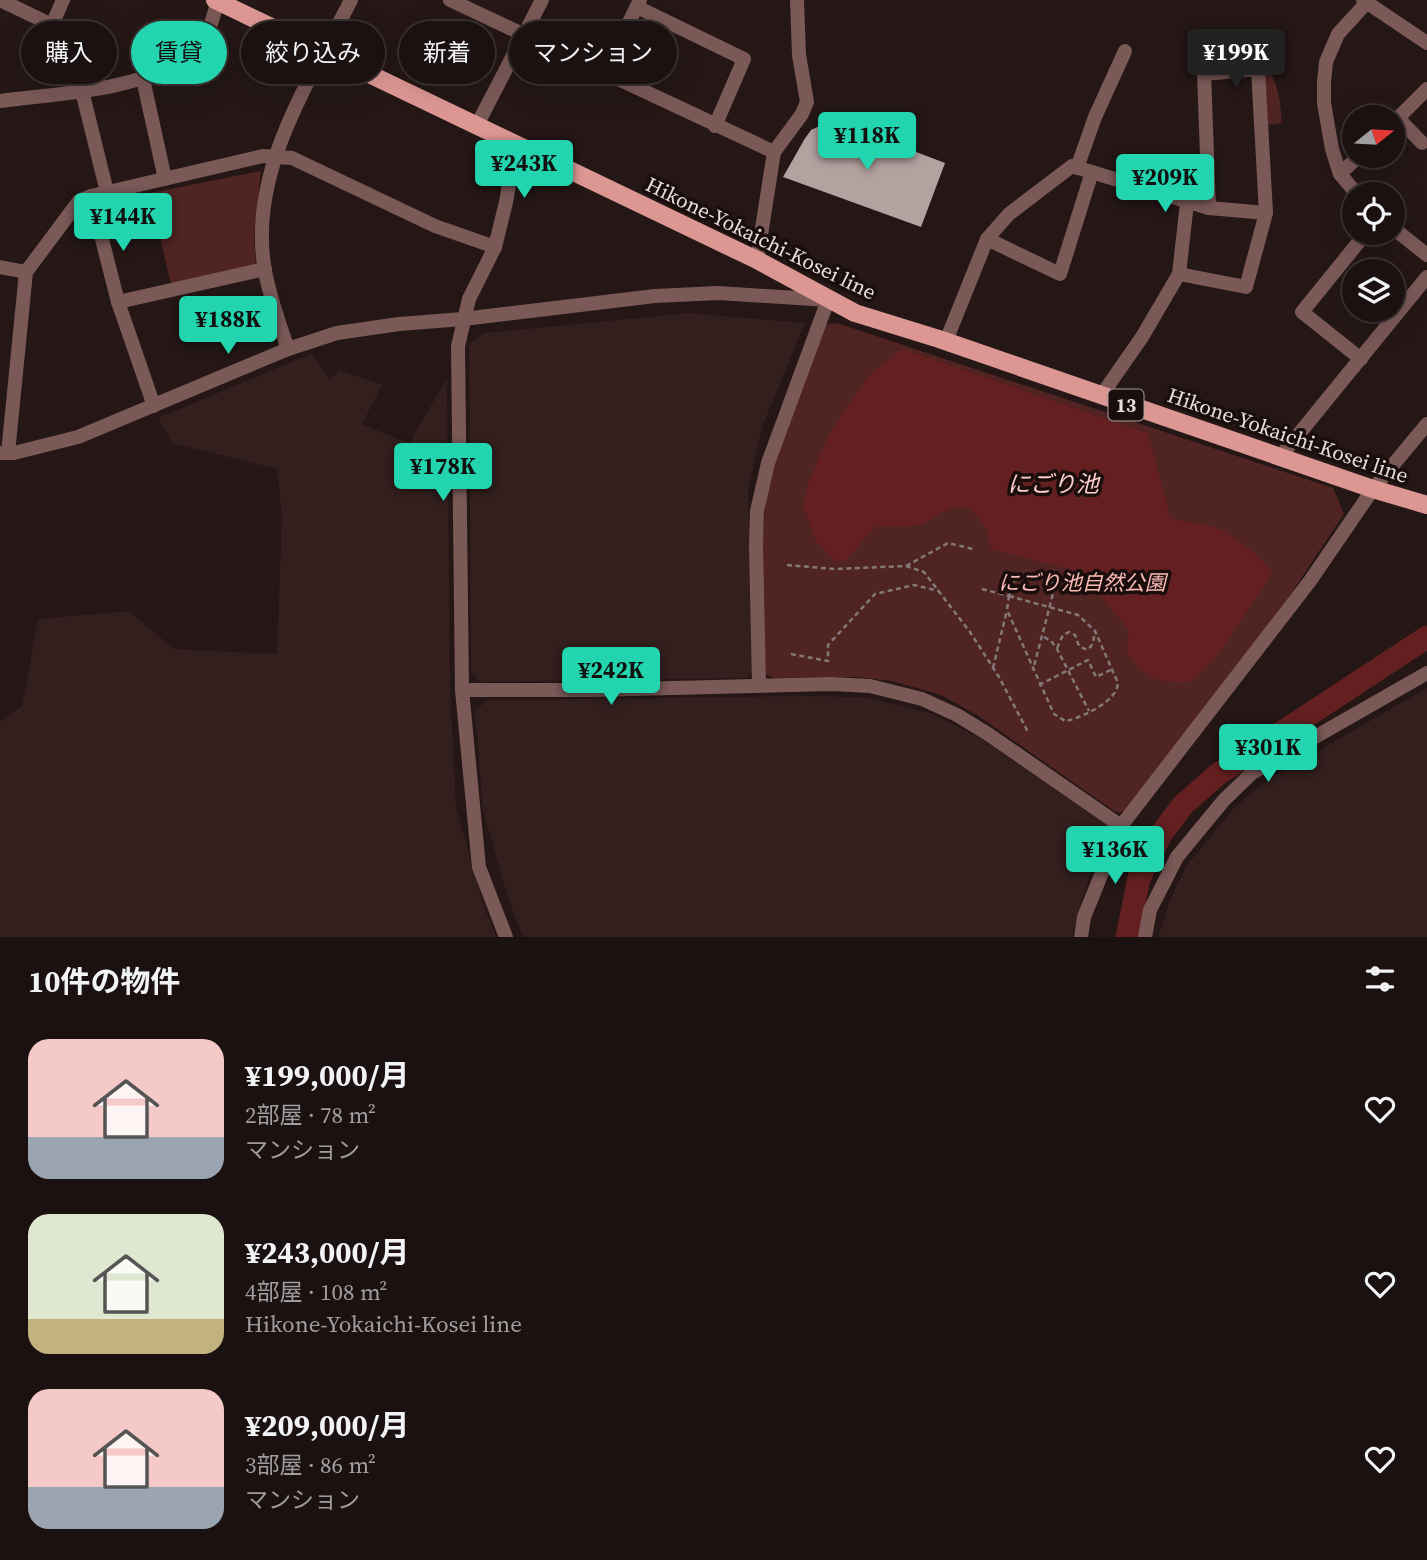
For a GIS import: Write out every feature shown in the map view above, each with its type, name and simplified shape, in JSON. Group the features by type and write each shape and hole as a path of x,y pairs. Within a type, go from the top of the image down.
{"main road":[{"name":"Hikone-Yokaichi-Kosei line","path":"216,0 259,21"},
{"name":"Hikone-Yokaichi-Kosei line","path":"385,82 757,260 855,313 946,341 1373,489 1427,505"}],"street":[{"path":"0,0 44,21"},
{"path":"54,21 63,0"},
{"path":"211,21 216,0"},
{"path":"340,21 351,0"},
{"path":"451,0 509,27"},
{"path":"531,21 542,0"},
{"path":"757,260 774,152 802,114 807,102 799,55 797,0"},
{"path":"1347,182 1340,174 1332,149 1324,103 1326,62 1338,34 1366,1 1427,43"},
{"path":"629,21 638,3 744,59 715,125"},
{"path":"1077,167 1095,117 1125,51"},
{"path":"477,125 509,63"},
{"path":"1180,274 1246,287 1266,213 1258,69 1204,74 1209,208"},
{"path":"0,101 82,92 131,82"},
{"path":"78,84 107,192"},
{"path":"144,84 165,178"},
{"path":"288,349 265,269 264,220 267,191 276,156 308,84"},
{"path":"627,84 774,152"},
{"path":"1405,110 1427,89"},
{"path":"1405,129 1422,143"},
{"path":"506,937 479,867 462,690 458,345 469,299 495,247 516,145"},
{"path":"495,247 435,226 292,158 276,156 263,156 165,178 79,201 26,272 4,453 78,438 288,349 337,333 655,296 718,293 828,300 768,463 757,511 759,685"},
{"path":"946,341 987,239 1009,214 1072,166 1187,203 1209,208 1266,213"},
{"path":"1340,174 1346,168"},
{"path":"987,239 1060,274 1092,172"},
{"path":"91,196 118,302 154,406"},
{"path":"1101,396 1142,337 1180,274 1187,203"},
{"path":"1405,238 1427,255"},
{"path":"1356,245 1302,312 1361,359"},
{"path":"0,267 26,272"},
{"path":"118,302 265,269"},
{"path":"1280,457 1427,277"},
{"path":"1081,937 1084,917 1121,826 1310,581 1373,489 1427,424"},
{"path":"1145,937 1150,910 1177,857 1224,800 1252,773 1427,673"},
{"path":"462,690 870,686 922,699 957,715 1121,826"}],"path":[{"path":"906,566 948,543 973,549"},
{"path":"787,565 834,569 906,566 924,572 970,632 1028,732"},
{"path":"993,668 1009,596 1017,574 1050,579 1055,586 1044,637 1033,670"},
{"path":"791,654 828,661 828,645 875,594 914,585 939,591"},
{"path":"982,589 1078,615 1095,631 1113,668 1118,688 1111,698 1070,720 1059,718 1049,709 1007,610"},
{"path":"1057,649 1060,638 1069,632 1075,635 1082,648 1088,649 1093,643 1095,631"},
{"path":"1044,637 1057,649 1089,711"},
{"path":"1039,685 1088,660 1096,677 1113,668"}],"shaded area":[{"path":"690,313 805,323 762,427 748,490 754,669 747,678 480,682 471,672 469,344 484,333"},
{"path":"311,354 330,380 339,370 382,385 362,424 409,443 447,378 450,684 456,807 484,907 497,937 0,937 0,722 22,706 38,619 129,611 174,649 277,654 282,516 277,469 172,443 158,418"},
{"path":"1427,688 1427,937 1158,937 1169,902 1186,866 1235,807 1269,779"},
{"path":"865,697 930,713 980,738 1108,825 1109,834 1090,872 1072,937 523,937 508,898 483,811 475,711 487,700"}],"green space":[{"path":"1261,63 1272,75 1275,83 1282,123 1266,125"},
{"path":"261,171 254,236 256,266 171,285 150,193"},
{"name":"にごり池自然公園","path":"831,323 1333,488 1344,514 1288,598 1127,809 1120,813 1114,811 980,717 941,695 892,681 858,677 774,678 765,674 763,547 766,498 771,473 824,326"}],"water":[{"name":"にごり池","path":"902,349 1148,433 1170,517 1214,527 1224,532 1242,543 1273,572 1216,657 1190,682 1169,682 1147,674 1127,653 1129,630 1093,587 1068,569 991,549 981,520 964,507 951,508 916,525 876,526 846,560 836,562 816,541 803,505 810,479 829,435 869,376"}],"building":[{"path":"826,123 848,126 945,163 921,227 783,177 811,130"}],"waterway":[{"path":"1127,937 1139,878 1161,834 1183,805 1217,775 1427,637"}]}
